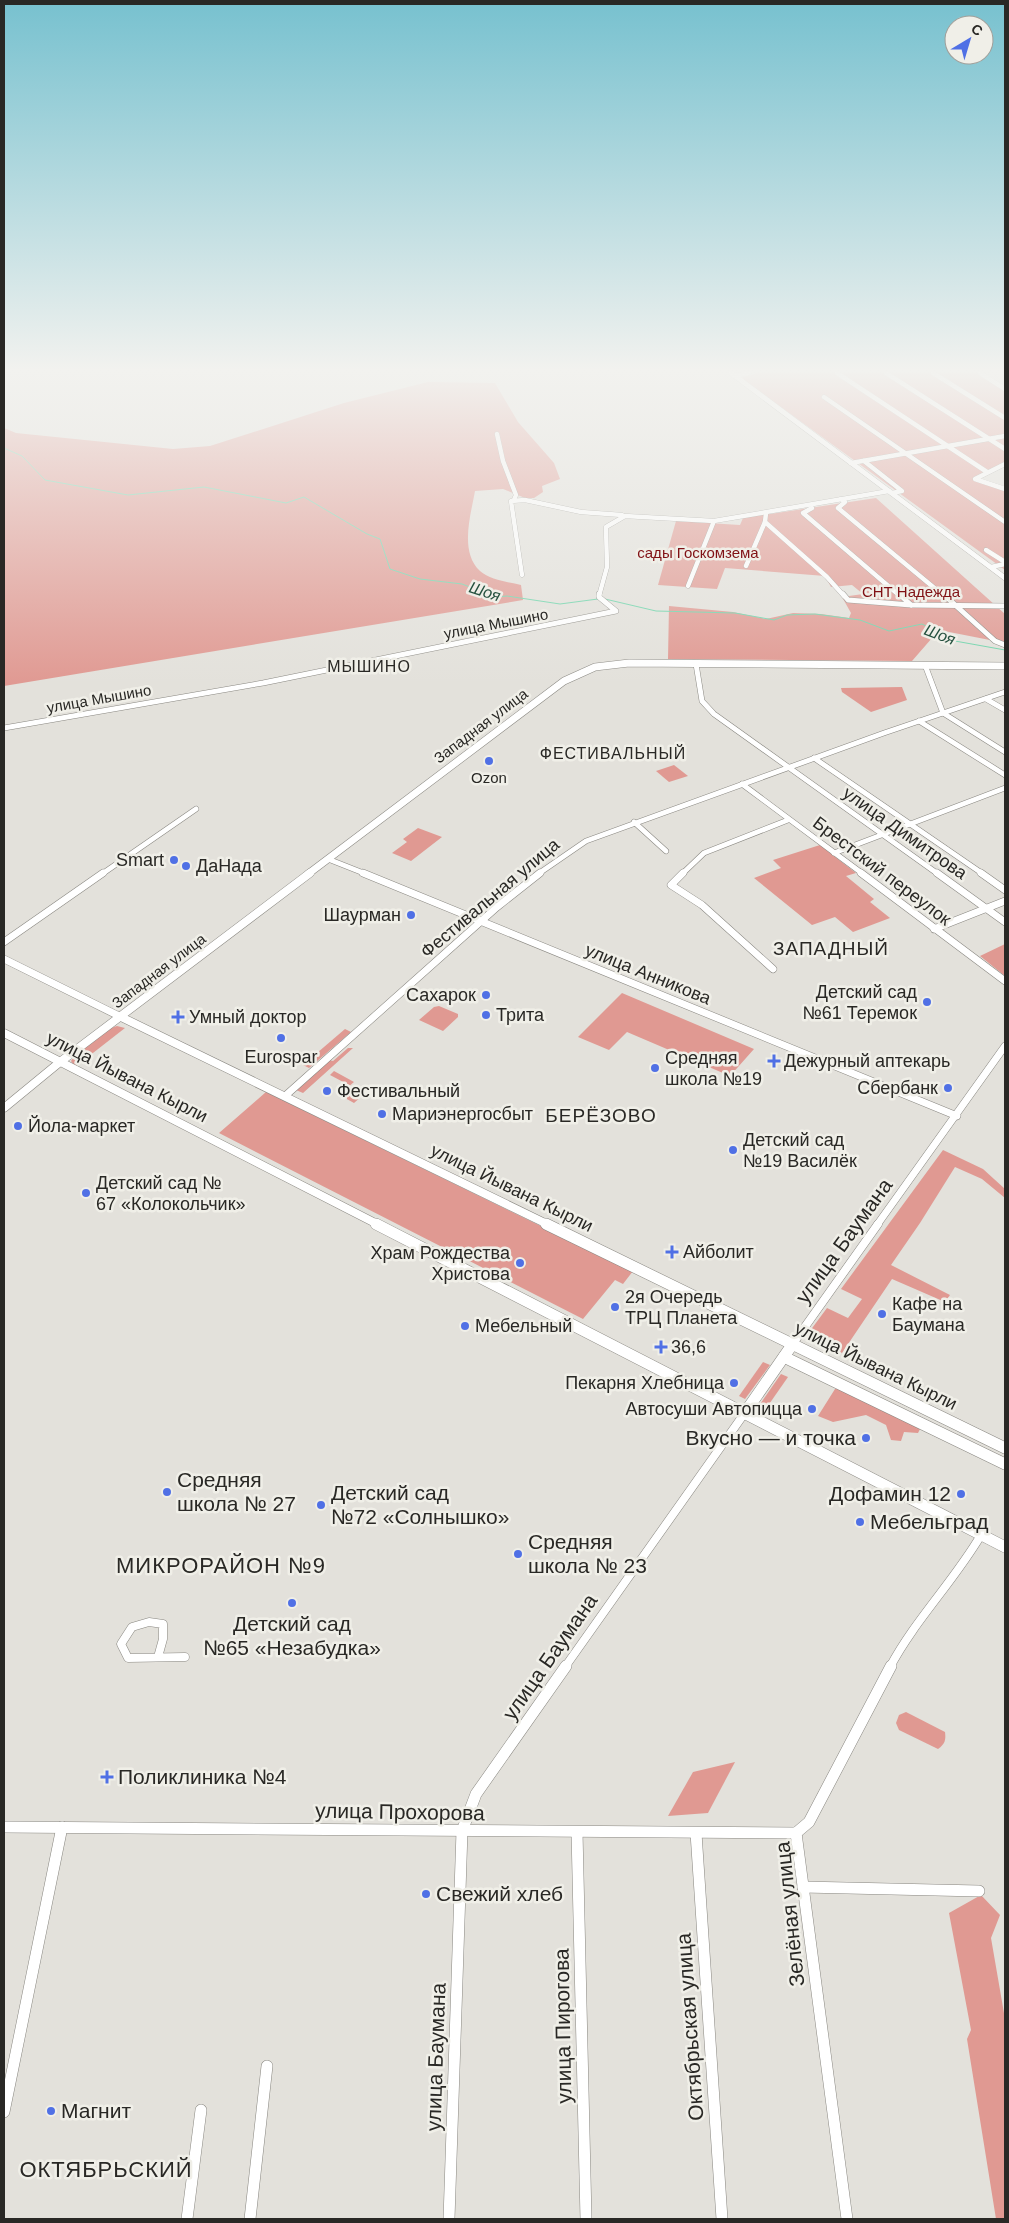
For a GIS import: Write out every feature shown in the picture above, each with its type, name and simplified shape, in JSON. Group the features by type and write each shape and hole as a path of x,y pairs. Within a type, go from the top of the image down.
{"main road":[{"path":"869,477 1005,578"},
{"name":"Западная улица","path":"4,1108 60,1062 575,673 607,664 1005,666"},
{"name":"улица Йывана Кырли","path":"121,1017 1005,1448"},
{"name":"улица Йывана Кырли","path":"4,1033 1005,1547"},
{"name":"улица Баумана","path":"744,1414 792,1345"},
{"name":"улица Йывана Кырли","path":"784,1357 1005,1464"},
{"path":"920,1422 927,1410"}],"street":[{"path":"509,477 516,495 510,503 522,575"},
{"path":"514,500 538,502 581,512 714,521 841,499 902,491 884,477"},
{"path":"940,477 1005,522"},
{"path":"979,477 975,479 1005,489"},
{"path":"841,499 845,502 838,506 838,508 957,606 994,641 1005,645"},
{"path":"815,504 813,508 803,513 911,606"},
{"path":"746,566 765,522 766,512"},
{"name":"улица Мышино","path":"4,728 256,684 616,612 599,597 599,594 605,582 607,566 606,528 625,516"},
{"path":"688,586 714,521"},
{"path":"765,522 827,577 848,600 911,606 1005,606"},
{"path":"986,550 1005,563"},
{"path":"991,567 1005,563"},
{"name":"улица Димитрова","path":"696,664 702,701 709,709 788,768 1005,922"},
{"path":"925,665 943,713 1005,752"},
{"name":"Фестивальная улица","path":"285,1096 480,922 548,867 586,841 634,822 918,721 1005,692"},
{"path":"986,698 1005,710"},
{"path":"918,721 1005,774"},
{"path":"814,758 1005,890"},
{"name":"Брестский переулок","path":"742,784 1005,981"},
{"path":"834,853 1005,788"},
{"path":"4,942 196,809"},
{"path":"773,969 702,905 671,885 704,853 788,820"},
{"path":"634,822 666,851"},
{"path":"586,841 593,845"},
{"name":"улица Анникова","path":"328,859 957,1116"},
{"path":"934,929 1005,901"},
{"name":"улица Йывана Кырли","path":"4,960 121,1017"},
{"name":"улица Баумана","path":"792,1345 957,1116 1005,1046"},
{"name":"улица Баумана","path":"449,2219 462,1832 476,1794 744,1414"},
{"name":"Зелёная улица","path":"847,2219 796,1833 809,1822 902,1646 964,1564 981,1535"},
{"path":"158,1658 163,1639 163,1624 149,1622 132,1627 121,1644 128,1658 158,1658 185,1657"},
{"name":"улица Прохорова","path":"4,1827 462,1832 796,1833"},
{"path":"4,2112 62,1827"},
{"name":"улица Пирогова","path":"577,1832 586,2219"},
{"name":"Октябрьская улица","path":"696,1832 722,2219"},
{"path":"802,1887 979,1891"},
{"path":"250,2219 267,2066"},
{"path":"187,2219 200,2110"}],"green space":[{"path":"4,477 559,477 560,479 542,486 543,492 534,498 525,498 503,489 475,491 468,532 470,554 474,563 484,574 521,585 523,600 4,686"},
{"path":"877,477 976,477 973,478 1005,489 1005,570"},
{"name":"СНТ Надежда","path":"876,498 1005,614 1005,643 939,630 912,661 668,659 669,606 733,612 766,619 793,613 849,618 851,613 842,597 863,594 852,585 831,587 825,576 725,568 717,589 658,585 676,521 740,525 743,518"},
{"path":"902,687 907,700 871,712 842,692 841,688"},
{"path":"674,765 688,776 669,782 656,771"},
{"path":"418,828 442,837 411,861 392,853 407,842 403,839"},
{"path":"820,845 856,873 846,876 874,899 870,902 890,918 853,932 835,917 812,925 754,878 781,868 773,860"},
{"path":"1005,944 1005,976 980,956"},
{"path":"622,993 754,1049 730,1076 627,1032 609,1050 578,1037"},
{"path":"439,1006 458,1014 458,1017 443,1031 419,1020 434,1007"},
{"path":"117,1026 125,1028 75,1067 71,1061 75,1055 111,1028"},
{"path":"345,1029 351,1032 309,1068 303,1065"},
{"path":"348,1048 353,1048 303,1093 296,1090 329,1060 333,1061"},
{"path":"334,1071 354,1082 347,1088 362,1096 354,1103 345,1098 349,1094 341,1090 347,1084 330,1075"},
{"path":"266,1092 633,1271 623,1284 615,1280 583,1319 219,1133"},
{"path":"943,1150 983,1169 1005,1189 1005,1198 982,1179 955,1167 891,1265 950,1295 945,1302 892,1279 842,1353 807,1335 827,1308 848,1318 862,1299 841,1289"},
{"path":"763,1362 770,1365 745,1399 739,1396"},
{"path":"781,1374 788,1377 765,1410 758,1407"},
{"path":"842,1388 915,1424 920,1429 918,1433 904,1432 901,1441 891,1440 886,1425 866,1415 833,1422 818,1416 835,1389"},
{"path":"906,1712 945,1732 944,1744 938,1749 899,1730 896,1723 899,1715"},
{"path":"735,1762 708,1813 668,1816 693,1772"},
{"path":"981,1895 1000,1915 991,1938 1005,2019 1005,2219 996,2219 967,2039 971,2030 949,1913"}],"waterway":[{"name":"Шоя","path":"42,477 45,480 128,495 204,487 286,503 304,497 367,534 380,539 390,569 420,579 462,584 496,597 507,596 560,604 598,599"},
{"name":"Шоя","path":"605,599 656,611 735,613 774,620 787,615 815,614 860,620 889,631 922,624 955,641 1005,650"}],"place":[{"name":"Ozon","path":"489,761"},
{"name":"Smart","path":"174,860"},
{"name":"ДаНада","path":"186,866"},
{"name":"Шаурман","path":"411,915"},
{"name":"Сахарок","path":"486,995"},
{"name":"Детский сад №61 Теремок","path":"927,1002"},
{"name":"Трита","path":"486,1015"},
{"name":"Умный доктор","path":"178,1017"},
{"name":"Eurospar","path":"281,1038"},
{"name":"Дежурный аптекарь","path":"774,1061"},
{"name":"Средняя школа №19","path":"655,1068"},
{"name":"Сбербанк","path":"948,1088"},
{"name":"Фестивальный","path":"327,1091"},
{"name":"Мариэнергосбыт","path":"382,1114"},
{"name":"Йола-маркет","path":"18,1126"},
{"name":"Детский сад №19 Василёк","path":"733,1150"},
{"name":"Детский сад № 67 «Колокольчик»","path":"86,1193"},
{"name":"Айболит","path":"672,1252"},
{"name":"Храм Рождества Христова","path":"520,1263"},
{"name":"2я Очередь ТРЦ Планета","path":"615,1307"},
{"name":"Кафе на Баумана","path":"882,1314"},
{"name":"Мебельный","path":"465,1326"},
{"name":"36,6","path":"661,1347"},
{"name":"Пекарня Хлебница","path":"734,1383"},
{"name":"Автосуши Автопицца","path":"812,1409"},
{"name":"Вкусно — и точка","path":"866,1438"},
{"name":"Средняя школа № 27","path":"167,1492"},
{"name":"Дофамин 12","path":"961,1494"},
{"name":"Детский сад №72 «Солнышко»","path":"321,1505"},
{"name":"Мебельград","path":"860,1522"},
{"name":"Средняя школа № 23","path":"518,1554"},
{"name":"Детский сад №65 «Незабудка»","path":"292,1603"},
{"name":"Поликлиника №4","path":"107,1777"},
{"name":"Свежий хлеб","path":"426,1894"},
{"name":"Магнит","path":"51,2111"}],"district":[{"name":"МЫШИНО","path":"369,666"},
{"name":"ФЕСТИВАЛЬНЫЙ","path":"613,753"},
{"name":"ЗАПАДНЫЙ","path":"831,948"},
{"name":"БЕРЁЗОВО","path":"601,1115"},
{"name":"МИКРОРАЙОН №9","path":"221,1565"},
{"name":"ОКТЯБРЬСКИЙ","path":"106,2169"}],"park label":[{"name":"сады Госкомзема","path":"698,553"}]}
